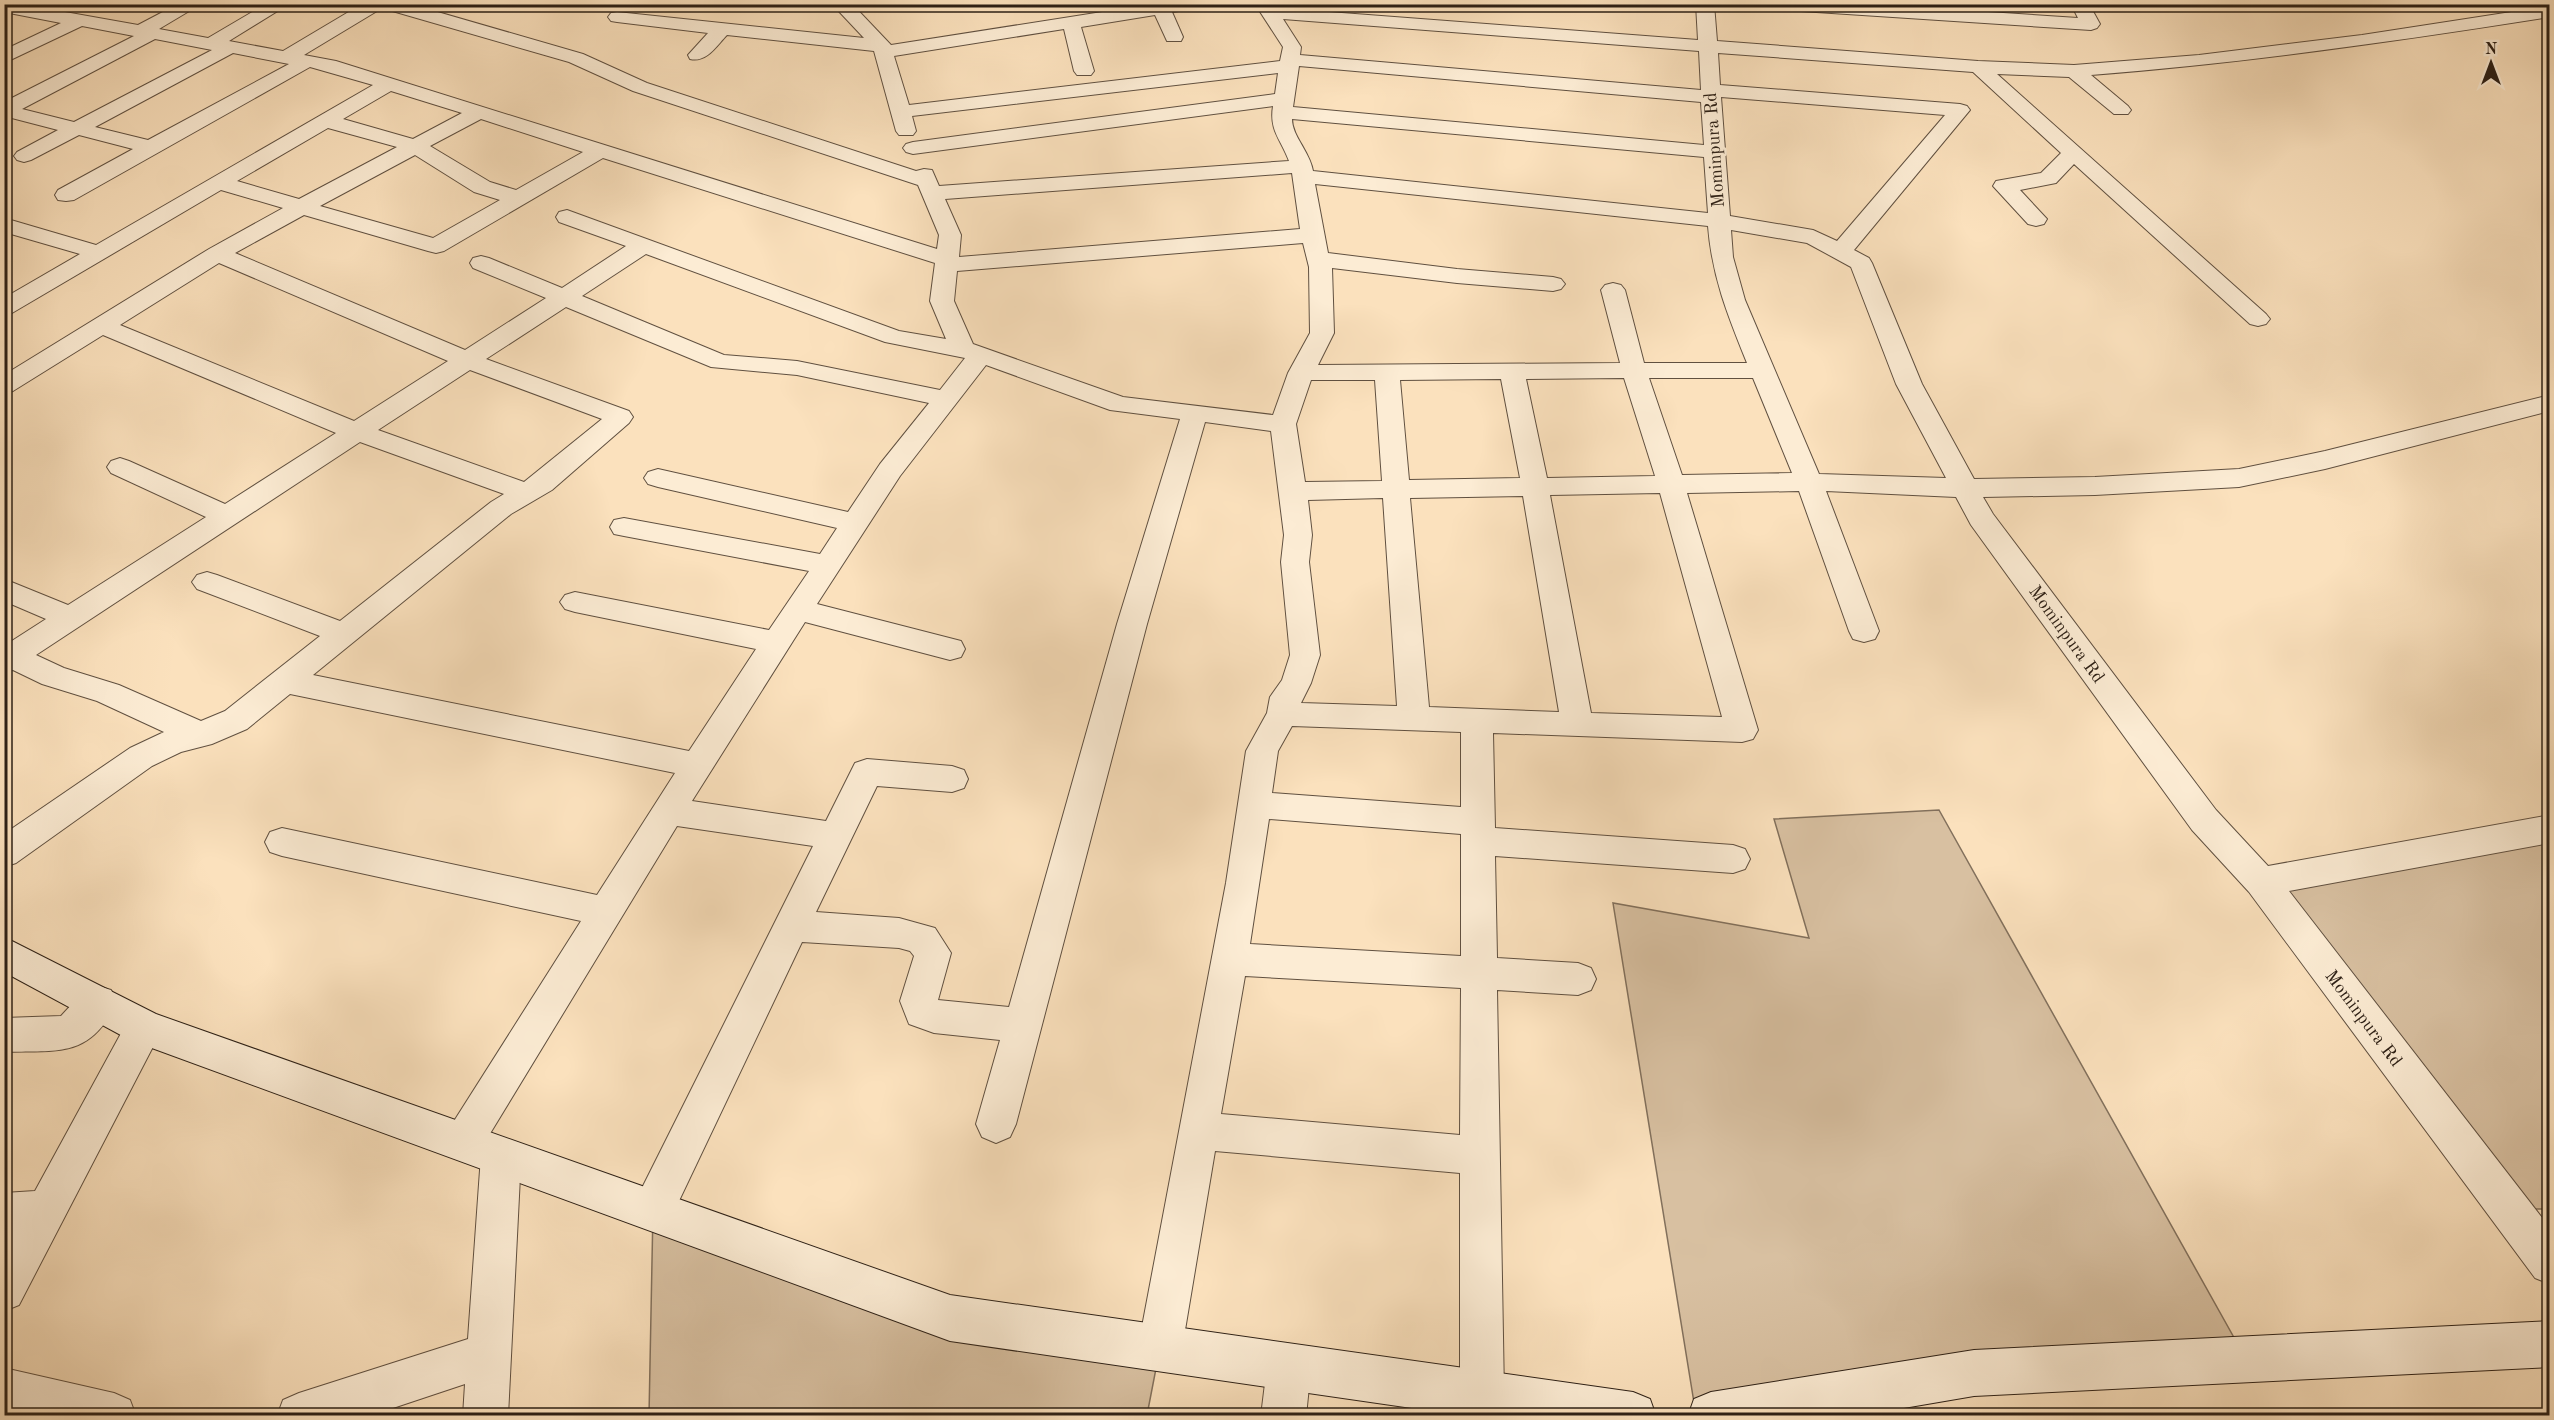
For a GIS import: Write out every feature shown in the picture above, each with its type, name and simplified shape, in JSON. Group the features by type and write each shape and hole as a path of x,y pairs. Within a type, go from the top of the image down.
{"street":[{"path":"4,110 148,32 192,4"},
{"path":"24,156 221,46 280,4"},
{"path":"66,195 297,59 376,4"},
{"path":"387,4 576,58 608,70 640,87 929,187 1302,171 1719,221 1722,257 1733,300 1809,482 1864,631"},
{"path":"841,4 882,49 913,148 950,235 942,300 972,352"},
{"path":"617,17 882,49 1191,4"},
{"name":"Mominpura Rd","path":"1705,4 1719,221 1813,237 1861,263 1909,384 1982,518 2204,820 2261,882 2550,1263"},
{"path":"1770,4 2091,24 2080,4"},
{"path":"7,8 82,14 148,32 329,65 947,262 1313,235"},
{"path":"1161,9 1174,37"},
{"path":"1267,9 1978,68 2074,70 2199,61 2350,43 2475,25 2550,11"},
{"path":"1160,1348 1230,959 1262,751 1283,714 1286,697 1296,683 1305,655 1295,562 1298,535 1283,424 1301,373 1322,333 1318,259 1306,205 1302,171 1294,145 1282,128 1292,47 1267,9"},
{"path":"4,57 82,14"},
{"path":"1071,23 1084,70"},
{"path":"698,55 722,29"},
{"path":"900,112 1291,63 1960,110 1840,252"},
{"path":"1978,68 2258,319"},
{"path":"2074,70 2121,110"},
{"path":"4,308 389,84"},
{"path":"913,148 1283,106 1714,152"},
{"path":"4,110 151,147"},
{"path":"4,386 217,254 479,112"},
{"path":"326,121 415,146 482,187 518,198"},
{"path":"219,183 436,246 601,150"},
{"path":"2036,219 2004,186 2048,178 2072,154"},
{"path":"567,216 894,338 972,352 1119,404 1283,424"},
{"path":"4,225 99,253"},
{"path":"8,658 644,246"},
{"path":"4,853 141,757 174,741 201,735 236,720 501,508 542,484 620,417 467,360 217,254"},
{"path":"1318,259 1457,276 1553,284"},
{"path":"481,263 720,362 797,368 946,399"},
{"path":"1283,714 1742,730 1671,484 1634,371 1613,290"},
{"path":"102,326 357,432 527,493"},
{"path":"485,1416 489,1354 482,1149 606,912 777,642 891,470 946,399 972,352"},
{"path":"1301,373 1762,370"},
{"path":"1512,372 1535,486 1577,724"},
{"path":"1387,373 1414,719"},
{"path":"1293,491 1809,482 1964,488 2095,486 2239,478 2325,460 2550,403"},
{"path":"996,1124 1132,624 1194,413"},
{"path":"120,467 228,516"},
{"path":"658,478 856,523"},
{"path":"624,527 828,565"},
{"path":"207,582 344,634"},
{"path":"4,589 70,618"},
{"path":"575,602 777,642"},
{"path":"798,610 950,649"},
{"path":"8,658 53,676 108,693 201,735"},
{"path":"284,681 697,765"},
{"path":"1477,721 1482,1394"},
{"path":"653,1210 867,772 952,779"},
{"path":"1254,805 1734,859"},
{"path":"669,811 836,836"},
{"path":"2261,882 2550,829"},
{"path":"282,842 606,912"},
{"path":"792,926 899,933 922,939 933,953 919,1001 922,1012 934,1016 1023,1025"},
{"path":"4,953 144,1027 950,1318 1634,1416"},
{"path":"1230,959 1578,979"},
{"path":"4,1035 70,1033 98,1002"},
{"path":"4,1290 144,1027"},
{"path":"1199,1131 1480,1156"},
{"path":"4,1213 46,1210"},
{"path":"1711,1416 1974,1373 2550,1344"},
{"path":"299,1416 489,1354"},
{"path":"1282,1416 1289,1367"},
{"path":"4,1390 114,1416"}],"shaded area":[{"path":"1939,810 2246,1359 1696,1415 1613,903 1809,938 1774,819"},
{"path":"2549,829 2549,1209 2509,1209 2261,882"},
{"path":"653,1210 950,1318 1160,1348 1147,1415 649,1416"}]}
